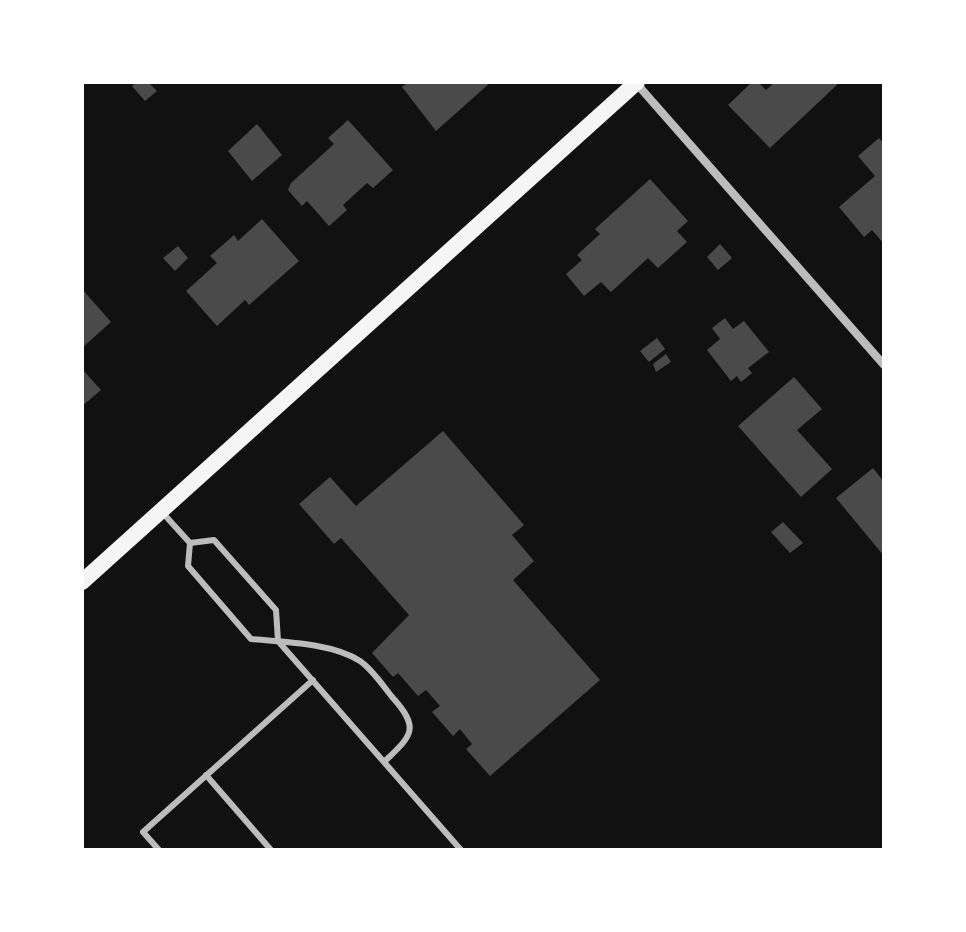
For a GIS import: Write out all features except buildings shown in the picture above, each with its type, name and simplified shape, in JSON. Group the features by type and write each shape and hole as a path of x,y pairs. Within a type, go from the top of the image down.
{"main road":[{"path":"82,582 636,82"}],"street":[{"path":"636,82 884,365"}],"lane":[{"path":"161,511 190,543 188,566 251,639 278,641 348,655 362,663 409,716 411,728 405,741 384,762"},
{"path":"190,543 214,540 276,610 278,641 461,850"},
{"path":"159,850 143,832 313,680"},
{"path":"206,775 271,850"}]}
